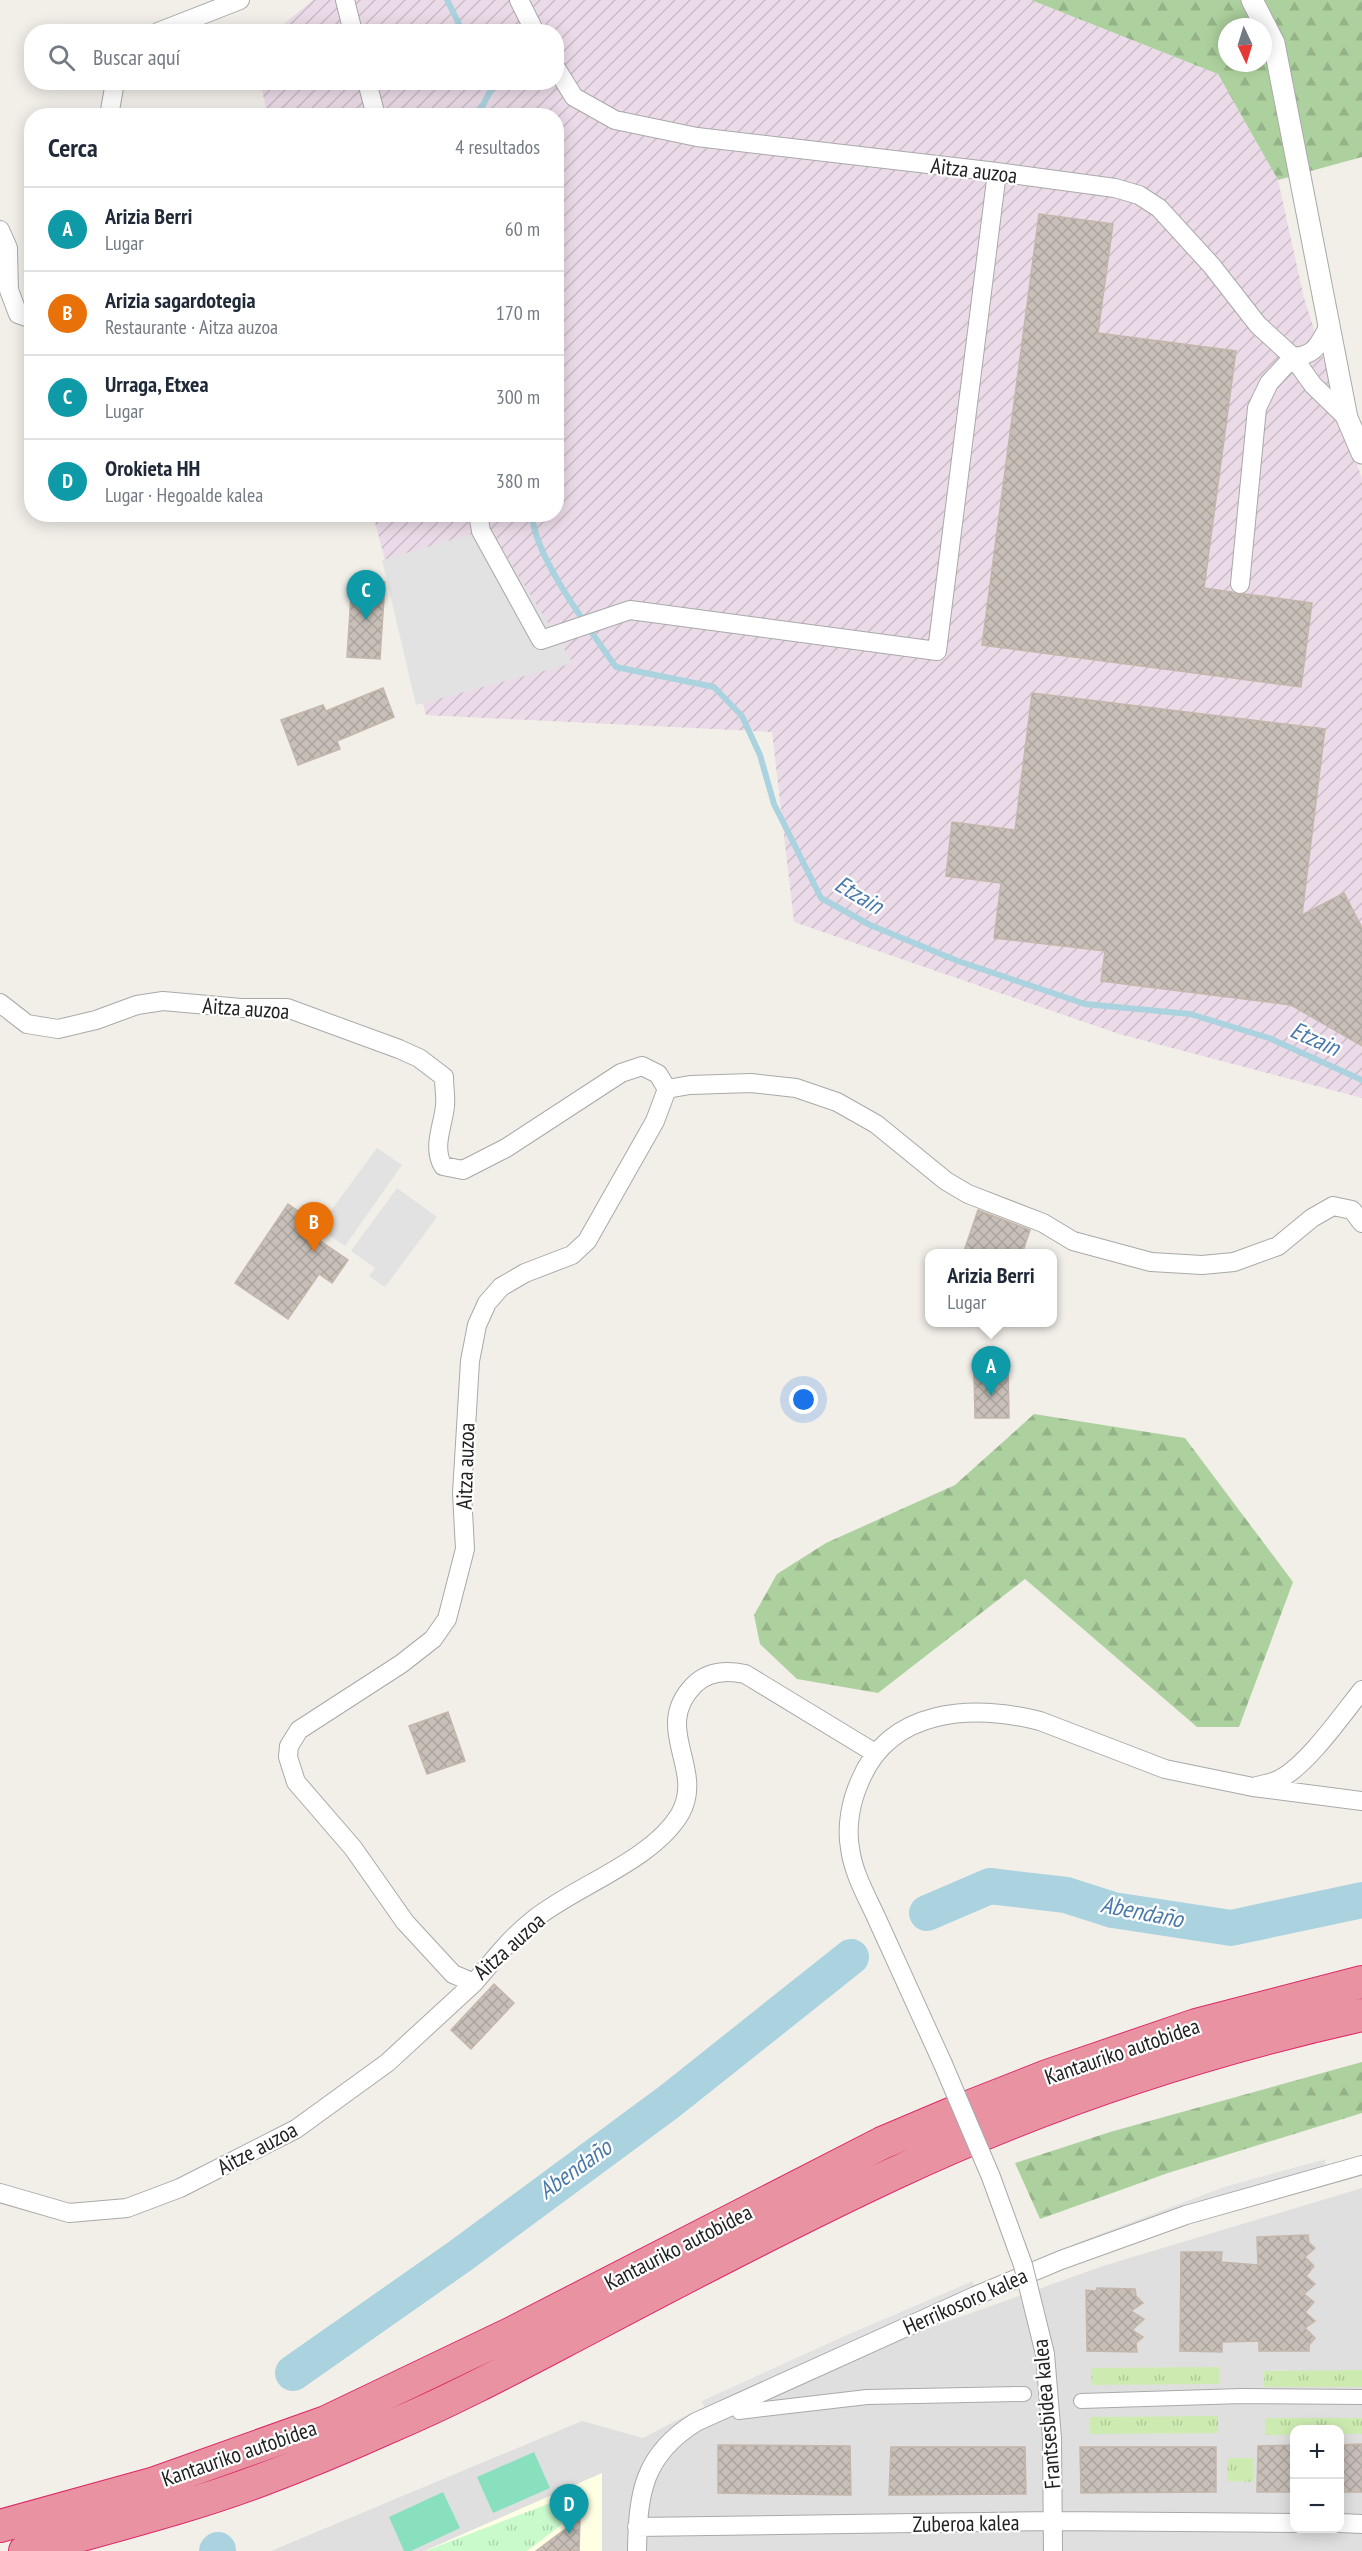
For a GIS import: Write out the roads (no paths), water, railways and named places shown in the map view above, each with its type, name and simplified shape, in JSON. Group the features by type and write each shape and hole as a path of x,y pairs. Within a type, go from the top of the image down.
{"highway":[{"name":"Kantauriko autobidea","path":"0,2526 152,2484 326,2422 512,2333 882,2143 963,2109 1047,2076 1196,2025 1362,1982"},
{"name":"Kantauriko autobidea","path":"25,2551 241,2487 392,2426 894,2173 1036,2112 1203,2056 1299,2029 1362,2015"}],"street":[{"path":"178,24 240,0"},
{"path":"345,0 351,24"},
{"path":"519,0 531,24"},
{"path":"1252,0 1274,43 1347,418 1362,453"},
{"name":"Aitza auzoa","path":"564,81 574,97 615,120 697,137 997,172 1115,188 1139,195 1159,208 1212,266 1258,325 1293,357 1313,385 1347,418"},
{"path":"110,108 114,90"},
{"path":"369,90 374,108"},
{"path":"479,522 481,531 541,640 630,610 937,651 997,172"},
{"path":"0,230 8,248 9,290 18,314 24,316"},
{"path":"1240,584 1257,408 1269,383 1293,357 1308,356 1315,350 1329,326"},
{"name":"Aitza auzoa","path":"0,1003 27,1024 58,1029 96,1020 136,1005 163,1001 241,1008 287,1008 399,1049 419,1058 444,1077 446,1104 438,1158 443,1166 463,1170 506,1148 621,1073 642,1066 658,1074 667,1089 655,1121 587,1241 572,1255 525,1273 501,1287 487,1303 477,1325 470,1361 462,1493 465,1549 447,1619 433,1639 401,1664 299,1730 289,1746 288,1758 296,1782 353,1848 405,1922 453,1974 474,1983 508,1943 534,1919 647,1848 674,1822 685,1801 687,1779 676,1733 677,1710 688,1691 706,1676 733,1671 745,1674 875,1753"},
{"path":"667,1089 690,1085 751,1083 796,1088 837,1102 876,1124 946,1180 968,1194 1043,1223 1073,1240 1151,1262 1202,1265 1234,1262 1278,1246 1312,1218 1333,1206 1352,1210 1362,1223"},
{"path":"1253,1787 1280,1779 1299,1763 1324,1738 1362,1690"},
{"path":"875,1753 889,1738 910,1725 932,1717 959,1714 1006,1714 1040,1721 1165,1769 1253,1787 1362,1801"},
{"name":"Frantsesbidea kalea","path":"875,1753 855,1793 848,1830 850,1848 862,1885 991,2177 1023,2265 1044,2354 1052,2438 1053,2551"},
{"name":"Aitze auzoa","path":"0,2193 69,2213 127,2208 180,2188 296,2129 387,2063 474,1983"},
{"name":"Herrikosoro kalea","path":"637,2551 640,2493 646,2476 665,2448 683,2430 696,2422 975,2296 1061,2260 1197,2211 1362,2165"},
{"path":"739,2412 867,2397 1024,2394"},
{"path":"1081,2401 1242,2396 1362,2397"},
{"name":"Zuberoa kalea","path":"637,2527 1053,2522 1290,2523"},
{"path":"1344,2523 1362,2524"}],"waterway":[{"name":"Etzain","path":"447,0 459,24"},
{"name":"Etzain","path":"481,108 491,90"},
{"name":"Etzain","path":"533,522 542,551 553,572 616,667 714,687 742,716 760,755 774,804 821,898 870,925 958,961 1085,1004 1190,1014 1269,1038 1362,1080"},
{"name":"Abendaño","path":"927,1913 990,1886 1066,1895 1113,1910 1231,1928 1362,1900"},
{"name":"Abendaño","path":"293,2373 460,2256 670,2101 851,1957"}],"place":[{"name":"Urraga, Etxea","path":"366,620"},
{"name":"Arizia sagardotegia","path":"314,1252"},
{"name":"Arizia Berri","path":"991,1396"},
{"name":"Orokieta HH","path":"569,2534"}]}
